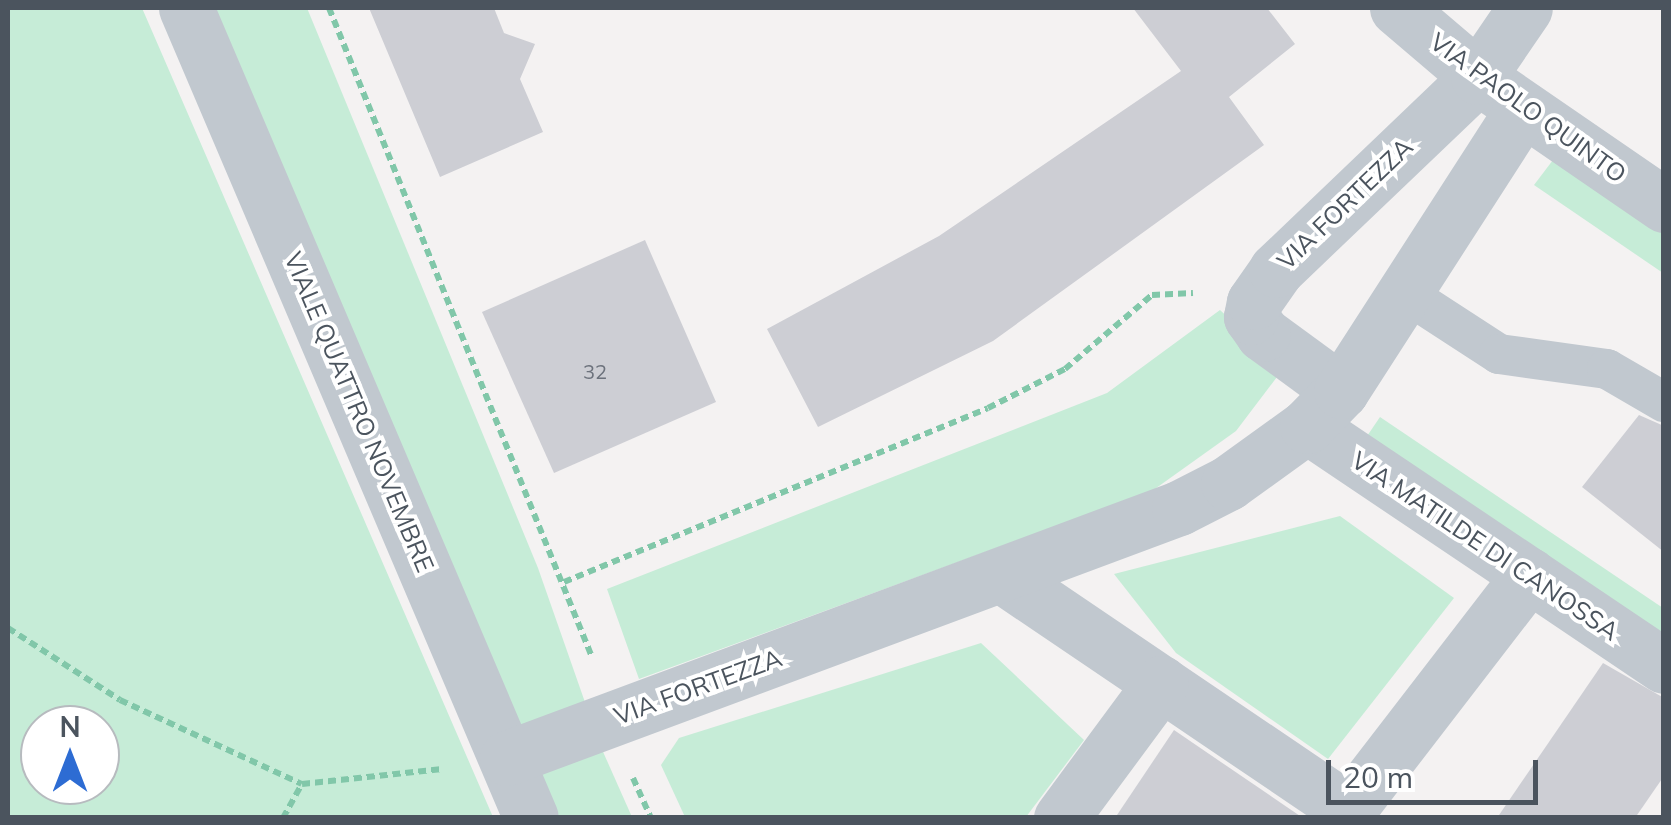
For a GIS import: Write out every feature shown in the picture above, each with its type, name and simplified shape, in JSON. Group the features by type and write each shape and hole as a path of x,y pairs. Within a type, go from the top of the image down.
{"street":[{"name":"VIALE QUATTRO NOVEMBRE","path":"186,8 531,818"},
{"name":"VIA PAOLO QUINTO","path":"1397,8 1478,77 1664,205"},
{"name":"VIA FORTEZZA","path":"1254,302 1276,270 1478,77 1525,8"},
{"name":"VIA FORTEZZA","path":"507,758 1179,508 1228,483 1324,408 1405,293 1523,108"},
{"path":"1254,302 1251,318 1324,408"},
{"name":"VIA MATILDE DI CANOSSA","path":"1324,408 1529,575 1664,666"},
{"path":"1001,575 1348,810 1529,575"},
{"path":"1062,818 1161,684"}],"lane":[{"path":"1405,293 1499,354 1607,370 1664,402"}],"path":[{"path":"329,8 564,582 651,818"},
{"path":"564,582 988,408 1064,370 1152,295 1186,292 1254,302"},
{"path":"8,628 120,700 302,784 365,780"},
{"path":"283,818 302,784"}],"green space":[{"path":"8,8 142,8 493,817 8,817"},
{"path":"215,8 307,8 538,568 587,708 521,732"},
{"path":"1556,156 1663,229 1663,273 1534,185"},
{"path":"1220,310 1283,369 1236,431 1152,491 639,679 607,589 1107,393"},
{"path":"1380,417 1663,608 1663,654 1361,445"},
{"path":"1340,516 1454,598 1328,759 1176,653 1114,574"},
{"path":"981,643 1084,740 1026,817 685,817 661,765 679,738"},
{"path":"600,745 632,817 559,817 540,772"}],"building":[{"path":"369,8 494,8 504,33 535,44 520,79 543,132 440,177"},
{"path":"1133,8 1267,8 1295,44 1229,97 1264,145 993,341 818,427 767,329 939,236 1181,71"},
{"path":"645,240 716,402 554,473 482,312"},
{"path":"1639,415 1664,426 1664,552 1582,487"},
{"path":"1603,663 1664,698 1664,776 1635,818 1497,818"},
{"path":"1174,730 1303,818 1115,818"}]}
